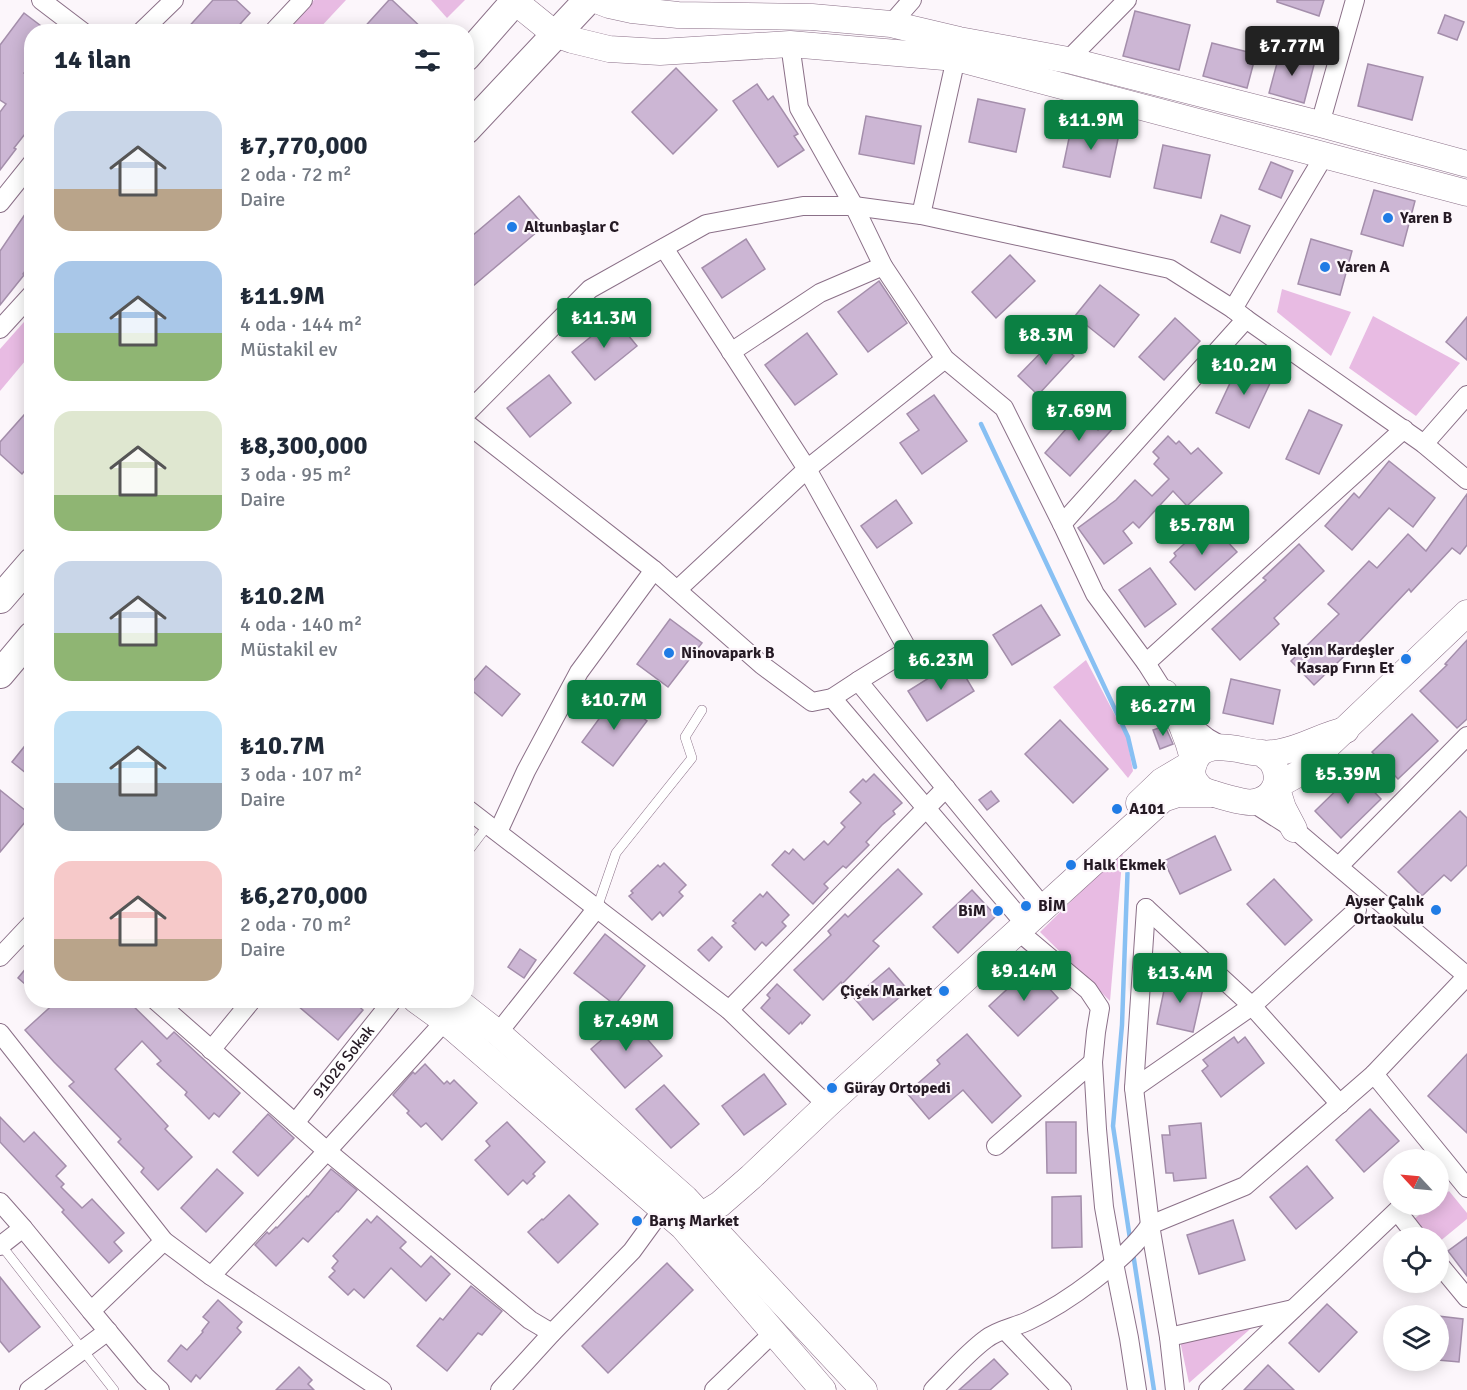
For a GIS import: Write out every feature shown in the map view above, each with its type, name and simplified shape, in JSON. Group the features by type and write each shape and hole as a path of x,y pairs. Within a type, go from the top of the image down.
{"main road":[{"path":"474,48 514,0"},
{"path":"474,121 588,0"},
{"path":"0,598 24,571"},
{"path":"0,675 24,646"}],"street":[{"path":"41,0 72,24"},
{"path":"149,24 174,0"},
{"path":"514,0 555,34 609,49 660,52 790,44 956,58 1467,193"},
{"path":"596,0 609,5 627,5 678,15 812,17 891,24 959,40 1068,60 1467,164"},
{"path":"891,24 912,0"},
{"path":"1068,60 1127,0"},
{"path":"1320,124 1355,0"},
{"path":"280,24 299,2"},
{"path":"790,44 799,108 854,206 883,266 945,359 1004,408 1095,594 1146,663 1174,708 1194,762"},
{"path":"529,62 566,50 593,46"},
{"path":"921,215 956,58"},
{"path":"1062,524 1240,314 1324,156"},
{"path":"0,203 24,173"},
{"path":"474,406 590,290 706,224 803,206 854,206 921,215 1170,269 1240,314 1404,429 1467,480"},
{"path":"474,429 654,570 762,665 812,702 832,698 908,650 807,469 664,248"},
{"path":"731,352 819,293 883,266"},
{"path":"0,329 24,303"},
{"path":"677,590 807,469 945,359"},
{"path":"1424,444 1467,395"},
{"path":"1146,663 1404,429"},
{"path":"493,828 579,672 654,570"},
{"path":"1253,803 1270,794 1276,786 1298,774 1466,617"},
{"path":"858,681 946,788 1029,921"},
{"path":"1165,693 1194,727 1224,747"},
{"path":"832,698 1029,921 1088,990 1100,1008 1093,1062 1104,1207 1120,1257 1137,1390"},
{"path":"933,1390 987,1337 1029,1320 1071,1297 1120,1257 1145,1231 1245,1186 1374,1074 1467,976 1294,829 1253,803 1203,790 1193,777 1192,768 1196,759 1204,751 1214,747 1261,753 1279,752 1300,748 1331,733 1346,730"},
{"path":"1339,866 1467,736"},
{"path":"1261,753 1271,760 1278,776 1276,786 1283,808 1294,829"},
{"path":"1029,921 1114,826 1162,781 1194,762"},
{"path":"729,1010 946,788"},
{"path":"500,1390 632,1251 656,1218 720,1204 1163,799 1178,794 1213,794"},
{"path":"474,814 729,1010 826,1105"},
{"path":"498,1033 597,908"},
{"path":"1175,1390 1169,1337 1145,1231 1134,1088 1146,908 1251,1006 1340,1104"},
{"path":"1134,1088 1251,1006 1357,910"},
{"path":"0,957 24,932"},
{"path":"164,1008 327,1151 530,1320 552,1333"},
{"path":"211,1050 245,1008"},
{"name":"91026 Sokak","path":"295,1123 387,1008"},
{"path":"450,1011 498,1033 864,1390"},
{"path":"211,1276 327,1151 450,1011"},
{"path":"450,1011 683,1212 774,1332 823,1390"},
{"path":"0,1033 164,1241 211,1276 382,1390"},
{"path":"996,1146 1093,1062"},
{"path":"1374,1074 1430,1149"},
{"path":"1449,1172 1467,1188"},
{"path":"0,1202 145,1376 160,1390"},
{"path":"632,1251 683,1212"},
{"path":"1208,1390 1393,1215"},
{"path":"0,1246 23,1228"},
{"path":"91,1311 164,1241"},
{"path":"1449,1276 1467,1298"},
{"path":"1169,1337 1294,1308"},
{"path":"1005,1330 1062,1390"},
{"path":"29,1390 108,1331"},
{"path":"714,1390 774,1332"}],"lane":[{"path":"597,908 616,853 692,758 685,737 702,710"},
{"path":"474,846 493,828"},
{"path":"0,1246 114,1390"}],"shaded area":[{"path":"314,0 346,0 324,24 293,24"},
{"path":"431,0 465,0 447,18"},
{"path":"1282,289 1351,312 1331,356 1277,312"},
{"path":"1373,316 1460,363 1416,416 1349,368"},
{"path":"24,322 24,362 0,391 0,349"},
{"path":"1086,660 1127,738 1133,771 1128,778 1053,687"},
{"path":"1123,850 1110,1001 1040,932"},
{"path":"1449,1191 1467,1213 1467,1219 1449,1234 1449,1227 1421,1227 1414,1219 1419,1215 1449,1215"},
{"path":"1257,1323 1189,1383 1180,1341"}],"building":[{"path":"213,0 236,0 250,13 240,24 191,24"},
{"path":"389,0 392,0 418,24 367,24"},
{"path":"1277,0 1324,0 1319,16 1277,2"},
{"path":"1135,11 1190,25 1179,70 1123,56"},
{"path":"24,13 38,24 24,24 24,135 0,170 0,112 6,104 0,100 0,45"},
{"path":"1445,15 1464,22 1457,40 1438,33"},
{"path":"1212,43 1256,54 1247,88 1203,76"},
{"path":"1280,52 1315,61 1304,103 1269,93"},
{"path":"1368,64 1423,77 1412,120 1358,106"},
{"path":"676,68 717,110 673,154 632,112"},
{"path":"757,84 768,100 773,96 798,134 794,136 804,150 778,167 733,101"},
{"path":"978,99 1025,109 1016,152 969,142"},
{"path":"866,116 921,126 914,164 859,154"},
{"path":"1072,124 1119,134 1110,177 1063,167"},
{"path":"1163,145 1210,155 1201,198 1154,188"},
{"path":"1271,162 1293,171 1281,198 1259,189"},
{"name":"Yaren B","path":"1374,190 1415,201 1403,246 1361,234"},
{"name":"Altunbaşlar C","path":"519,196 544,226 474,285 474,234"},
{"path":"1221,215 1250,226 1240,253 1211,242"},
{"path":"24,216 24,275 0,305 0,251"},
{"path":"746,239 765,269 722,298 702,268"},
{"name":"Yaren A","path":"1311,239 1352,251 1340,295 1298,284"},
{"path":"1010,255 1035,281 996,318 972,292"},
{"path":"879,281 907,323 868,352 838,312"},
{"path":"1100,285 1139,315 1114,347 1075,316"},
{"path":"1467,317 1467,360 1446,342"},
{"path":"614,318 637,346 595,380 572,352"},
{"path":"1175,318 1200,341 1164,380 1139,357"},
{"path":"807,333 837,374 795,405 765,365"},
{"path":"1055,338 1074,356 1038,395 1018,376"},
{"path":"1239,364 1272,379 1249,428 1216,413"},
{"path":"549,375 571,403 530,437 507,408"},
{"path":"934,395 967,441 922,474 900,443 919,430 907,414"},
{"path":"1309,410 1342,425 1319,474 1286,459"},
{"path":"1107,412 1119,418 1116,425 1070,476 1045,453 1080,413 1098,430"},
{"path":"24,415 24,472 22,474 0,454 0,442"},
{"path":"1168,436 1176,444 1179,441 1191,454 1198,448 1222,473 1187,506 1173,491 1139,528 1133,522 1123,531 1132,543 1104,564 1078,528 1116,500 1135,480 1152,496 1169,479 1154,464 1159,458 1153,452"},
{"path":"1389,461 1435,498 1413,527 1389,508 1352,550 1325,526 1354,493 1359,498"},
{"path":"1467,494 1467,545 1460,554 1452,548 1411,592 1409,589 1314,685 1291,661 1339,614 1328,604 1369,561 1377,568 1408,534 1426,551"},
{"path":"896,500 912,523 877,548 861,526"},
{"path":"1212,525 1237,552 1195,590 1170,562 1176,556 1174,553 1203,527 1207,531"},
{"path":"1299,544 1324,571 1274,618 1279,624 1240,660 1212,629 1266,580 1263,578"},
{"path":"1150,568 1176,604 1145,627 1119,590"},
{"path":"1041,605 1060,635 1012,665 993,635"},
{"name":"Ninovapark B","path":"670,619 702,643 668,687 637,664"},
{"path":"1467,640 1467,719 1457,728 1420,691 1447,665 1445,664"},
{"path":"956,661 974,691 927,721 908,691"},
{"path":"486,666 520,694 502,716 474,692 474,680"},
{"path":"1231,679 1280,690 1273,724 1223,713"},
{"path":"615,697 647,721 613,766 582,742"},
{"path":"1412,714 1438,741 1398,779 1372,752"},
{"path":"1060,720 1108,769 1073,803 1025,754"},
{"path":"1165,726 1173,744 1160,749 1153,730"},
{"path":"24,747 24,772 12,762"},
{"path":"1355,772 1381,799 1341,838 1315,811"},
{"path":"874,774 902,803 893,811 895,814 866,842 869,845 846,868 843,866 824,884 828,888 813,904 772,865 785,851 789,854 793,849 804,860 824,841 828,845 845,827 841,823 861,803 850,792 863,779 866,782"},
{"path":"0,790 24,809 24,823 0,852"},
{"path":"991,791 999,801 987,810 979,800"},
{"name":"Ayser Çalık Ortaokulu","path":"1460,811 1467,818 1467,865 1451,881 1444,875 1422,896 1398,872"},
{"path":"1215,836 1231,870 1180,894 1164,861"},
{"path":"664,863 686,885 679,892 683,896 663,916 660,912 652,920 629,896 633,893 631,891 658,865 660,867"},
{"path":"898,869 922,894 873,941 879,946 823,1000 794,970 831,935 828,931 845,914 848,917"},
{"path":"1274,879 1312,920 1285,945 1247,904"},
{"path":"972,890 996,916 958,953 933,927"},
{"path":"767,892 789,915 782,922 786,926 766,946 762,942 755,950 732,926 736,923 733,921 760,894 763,897"},
{"path":"605,934 645,966 615,1005 574,973"},
{"path":"712,937 722,947 709,961 698,950"},
{"path":"520,949 536,960 524,978 508,967"},
{"path":"889,968 908,990 873,1020 854,998"},
{"path":"1030,968 1058,998 1018,1036 989,1006"},
{"path":"24,971 24,983 18,978"},
{"path":"1167,976 1204,984 1193,1032 1157,1024"},
{"path":"777,984 810,1015 789,1034 761,1008 770,998 767,995"},
{"path":"49,1008 135,1008 167,1039 174,1032 240,1093 219,1117 214,1113 209,1119 185,1095 187,1092 157,1064 161,1061 142,1041 115,1069 168,1126 165,1129 192,1157 158,1190 141,1172 144,1168 118,1142 121,1139 69,1086 74,1082 25,1030"},
{"path":"300,1008 361,1008 363,1010 338,1040"},
{"path":"628,1017 662,1056 625,1088 591,1049"},
{"path":"967,1034 1021,1096 992,1123 963,1090 929,1119 907,1093 940,1064 937,1060"},
{"path":"1234,1037 1238,1043 1245,1037 1264,1063 1221,1097 1202,1071 1208,1066 1203,1060"},
{"path":"1467,1054 1467,1133 1428,1096"},
{"path":"425,1064 444,1084 447,1081 450,1084 454,1080 477,1103 442,1140 426,1123 421,1127 393,1095 413,1072 415,1074"},
{"path":"764,1074 786,1104 744,1135 722,1106"},
{"path":"664,1085 699,1124 671,1148 636,1109"},
{"path":"1370,1109 1399,1141 1390,1149 1383,1149 1383,1155 1364,1172 1336,1140"},
{"path":"268,1114 294,1138 258,1176 233,1152"},
{"path":"0,1117 24,1142 34,1132 66,1166 56,1176 64,1184 61,1187 82,1208 92,1199 124,1233 114,1242 122,1251 109,1263 62,1212 64,1210 0,1142"},
{"path":"507,1122 545,1162 527,1184 523,1180 508,1195 475,1160 490,1146 486,1141"},
{"path":"1046,1122 1076,1122 1076,1173 1047,1173"},
{"path":"1201,1123 1206,1178 1174,1181 1173,1173 1166,1173 1162,1135 1170,1135 1169,1126"},
{"path":"1307,1166 1333,1198 1296,1229 1270,1197"},
{"path":"217,1169 243,1193 206,1232 181,1208"},
{"path":"331,1169 357,1190 308,1242 303,1238 276,1266 255,1245 267,1232 269,1234 277,1228 308,1197"},
{"path":"569,1195 598,1224 558,1263 528,1232"},
{"path":"1081,1196 1082,1247 1052,1248 1052,1197"},
{"path":"377,1216 406,1242 400,1248 421,1267 431,1256 450,1274 426,1301 391,1268 364,1298 354,1289 348,1295 329,1277 335,1271 332,1268 338,1261 333,1256 367,1219 371,1223"},
{"path":"1233,1220 1245,1260 1199,1274 1187,1235"},
{"path":"1467,1237 1467,1276 1449,1252"},
{"path":"667,1263 693,1290 608,1373 582,1346"},
{"path":"0,1277 40,1327 9,1352 0,1341"},
{"path":"471,1286 502,1311 482,1335 478,1333 447,1371 417,1346 440,1318 443,1320"},
{"path":"218,1300 242,1322 237,1328 241,1332 200,1379 196,1375 191,1382 168,1361 181,1345 187,1350 203,1332 209,1322 203,1317"},
{"path":"1327,1304 1357,1332 1319,1372 1289,1343"},
{"path":"1449,1317 1463,1319 1459,1362 1449,1361"},
{"path":"994,1359 1008,1374 990,1390 959,1390"},
{"path":"1268,1365 1294,1390 1244,1390"},
{"path":"299,1367 312,1380 308,1384 314,1390 276,1390"}],"waterway":[{"path":"981,424 1128,737 1135,767"},
{"path":"1128,859 1122,1025 1113,1126 1130,1239"},
{"path":"1133,1253 1154,1390"}],"place":[{"name":"Yaren B","path":"1388,218"},
{"name":"Altunbaşlar C","path":"512,227"},
{"name":"Yaren A","path":"1325,267"},
{"name":"Ninovapark B","path":"669,653"},
{"name":"Yalçın Kardeşler Kasap Fırın Et","path":"1406,659"},
{"name":"A101","path":"1117,809"},
{"name":"Halk Ekmek","path":"1071,865"},
{"name":"BİM","path":"1026,906"},
{"name":"Ayser Çalık Ortaokulu","path":"1436,910"},
{"name":"BiM","path":"998,911"},
{"name":"Çiçek Market","path":"944,991"},
{"name":"Güray Ortopedi","path":"832,1088"},
{"name":"Barış Market","path":"637,1221"}]}
